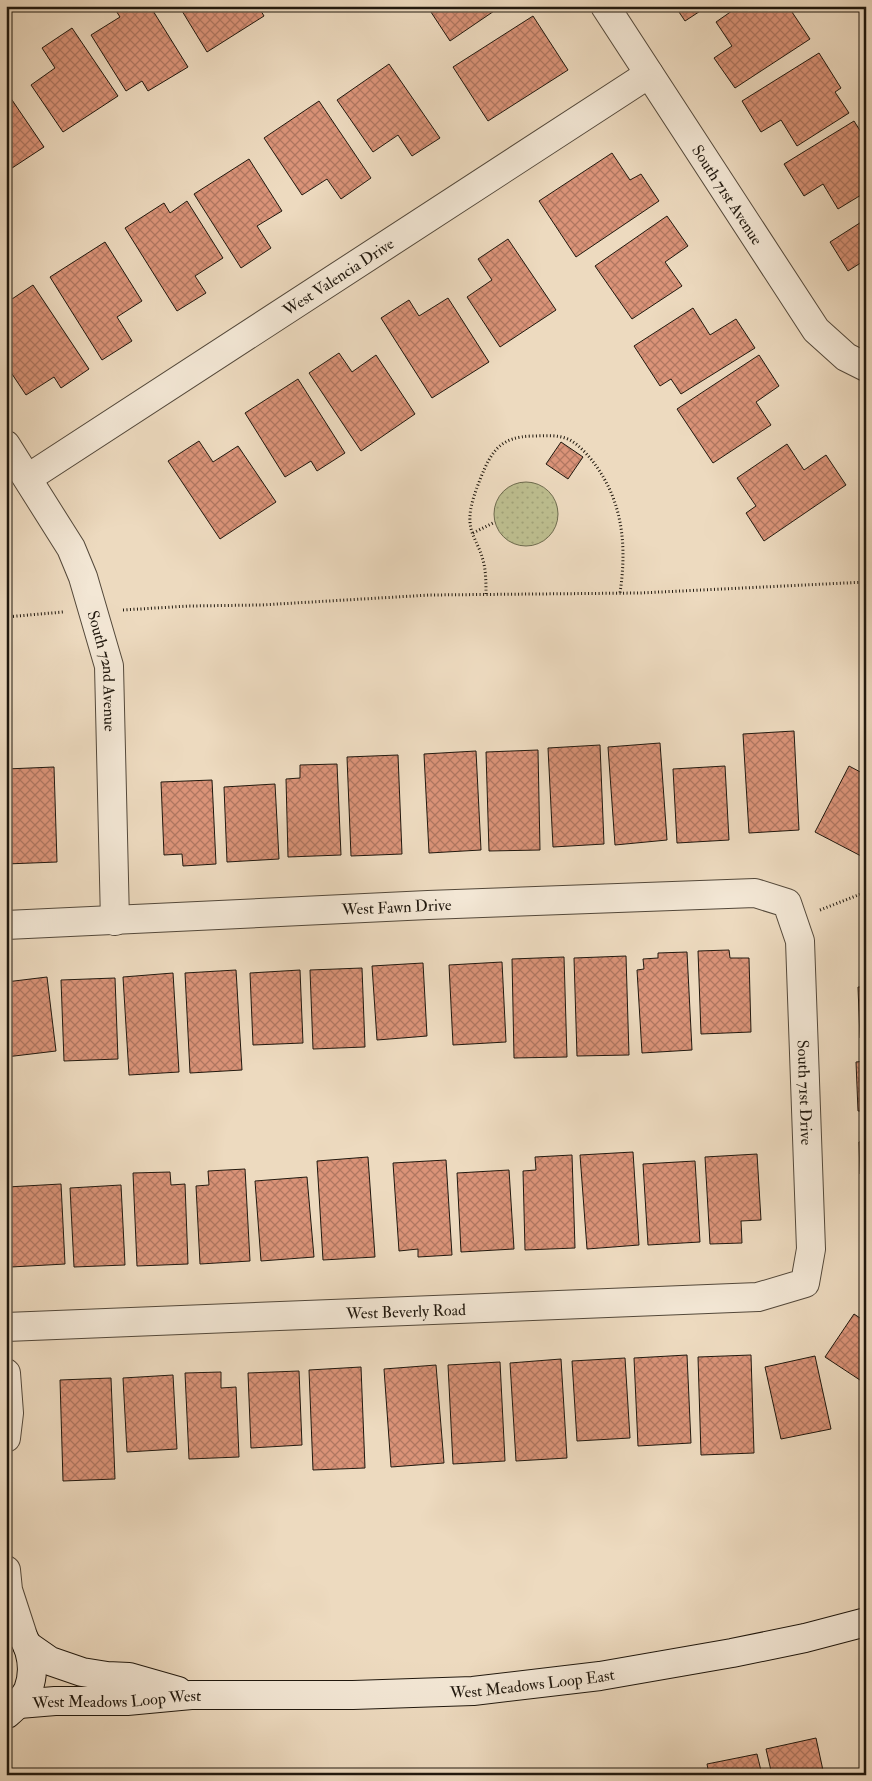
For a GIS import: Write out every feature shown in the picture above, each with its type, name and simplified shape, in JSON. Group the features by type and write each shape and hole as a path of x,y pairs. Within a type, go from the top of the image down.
{"street":[{"name":"South 71st Avenue","path":"605,6 816,330 846,357 866,367"},
{"name":"West Valencia Drive","path":"28,478 649,74"},
{"name":"South 72nd Avenue","path":"6,445 71,548 83,577 109,666 115,921"},
{"name":"West Fawn Drive","path":"6,925 428,905 755,893 790,912"},
{"name":"South 71st Drive","path":"790,912 800,941 810,1249 805,1283"},
{"name":"West Beverly Road","path":"6,1327 758,1297 805,1283"},
{"path":"6,1373 9,1413 6,1438"},
{"path":"6,1570 8,1590 19,1634 32,1660 32,1676 27,1691 13,1710"},
{"name":"West Meadows Loop East","path":"191,1695 353,1695 472,1690 600,1676 864,1628"},
{"name":"West Meadows Loop West","path":"19,1634 50,1661 82,1672 129,1677 191,1695"},
{"name":"West Meadows Loop West","path":"13,1710 55,1701 127,1702 191,1695"}],"path":[{"path":"486,594 482,557 472,533 470,520 475,493 493,451 502,443 527,436 556,436 570,440 587,454 601,473 614,496 620,524 624,554 620,593"},
{"path":"472,533 495,522"},
{"path":"122,610 189,606 261,606 430,595 620,593 866,582"},
{"path":"6,617 63,612"},
{"path":"790,912 866,892"}],"green space":[{"path":"526,482 544,488 552,496 558,514 552,532 544,540 526,546 508,540 500,532 494,514 500,496 508,488"}],"building":[{"path":"113,6 150,6 188,67 148,91 142,81 126,91 91,35 120,17"},
{"path":"179,6 258,6 264,16 207,52"},
{"path":"427,6 500,6 500,7 450,41"},
{"path":"675,6 708,6 685,21"},
{"path":"739,6 788,6 810,39 735,88 714,58 732,46 716,22"},
{"path":"533,16 568,70 488,121 453,67"},
{"path":"72,28 118,96 63,132 31,85 55,68 42,48"},
{"path":"819,53 841,88 835,92 849,113 797,146 781,120 761,132 742,101"},
{"path":"389,64 440,138 412,156 398,135 373,152 337,100"},
{"path":"10,97 44,147 6,172 6,100"},
{"path":"319,101 371,178 341,199 327,179 302,195 264,138"},
{"path":"854,121 866,140 866,192 838,209 823,184 804,196 784,164"},
{"path":"612,153 630,180 641,174 659,201 576,257 539,201"},
{"path":"249,159 282,211 257,226 271,248 241,268 194,194"},
{"path":"187,201 223,258 195,276 206,293 177,311 125,228 164,203 170,213"},
{"path":"667,216 688,246 665,262 682,286 632,319 595,266"},
{"path":"866,219 866,269 862,262 848,271 830,242"},
{"path":"508,239 556,310 500,347 467,297 492,280 478,259"},
{"path":"105,242 142,301 117,317 132,341 102,360 50,277"},
{"path":"33,285 89,369 61,388 54,377 26,395 6,365 6,303"},
{"path":"448,298 489,362 432,398 381,318 409,300 419,316"},
{"path":"693,308 710,335 736,319 755,348 681,394 671,379 660,386 634,346"},
{"path":"339,353 352,372 376,355 415,414 361,451 309,373"},
{"path":"759,355 779,386 756,402 771,425 713,463 677,409"},
{"path":"298,379 345,453 317,471 311,461 285,477 245,413"},
{"path":"199,441 213,462 238,446 276,502 220,539 168,461"},
{"path":"561,442 583,457 568,479 546,464"},
{"path":"787,444 804,470 826,455 846,485 764,541 746,513 756,506 737,478"},
{"path":"794,731 799,830 749,833 743,734"},
{"path":"660,743 667,840 615,845 608,747"},
{"path":"600,745 604,844 553,847 548,748"},
{"path":"538,750 540,850 489,851 486,752"},
{"path":"476,751 481,850 429,853 424,754"},
{"path":"398,755 402,854 351,856 347,757"},
{"path":"337,764 341,855 288,857 286,779 300,778 300,765"},
{"path":"725,766 729,840 677,843 673,769"},
{"path":"849,766 866,775 866,846 861,856 815,832"},
{"path":"54,767 57,862 6,864 6,769"},
{"path":"212,780 216,864 183,866 182,854 164,855 161,782"},
{"path":"275,784 279,859 227,862 224,787"},
{"path":"729,950 730,958 749,958 751,1032 701,1034 698,951"},
{"path":"687,952 692,1050 642,1053 637,970 644,969 643,959 658,958 658,953"},
{"path":"626,956 629,1055 577,1056 574,958"},
{"path":"564,957 567,1057 514,1058 512,959"},
{"path":"502,962 506,1042 453,1045 449,965"},
{"path":"423,963 427,1036 377,1040 372,966"},
{"path":"362,968 365,1047 313,1049 310,970"},
{"path":"236,970 242,1070 190,1073 185,973"},
{"path":"300,970 303,1043 253,1045 250,973"},
{"path":"173,973 179,1072 129,1075 123,977"},
{"path":"47,977 56,1051 6,1057 6,982"},
{"path":"115,978 118,1059 64,1061 61,980"},
{"path":"858,987 866,987 866,1038 860,1038"},
{"path":"866,1061 866,1111 858,1111 856,1062"},
{"path":"866,1141 866,1174 860,1174 859,1142"},
{"path":"633,1152 639,1245 587,1249 580,1155"},
{"path":"757,1154 761,1220 741,1221 742,1243 710,1244 705,1157"},
{"path":"572,1155 575,1248 525,1250 523,1171 536,1170 535,1157"},
{"path":"368,1157 375,1257 323,1260 317,1161"},
{"path":"446,1160 452,1255 418,1257 418,1249 399,1251 393,1163"},
{"path":"695,1161 700,1242 648,1245 643,1164"},
{"path":"245,1169 250,1261 200,1264 196,1186 209,1185 208,1171"},
{"path":"509,1170 514,1249 461,1252 457,1173"},
{"path":"170,1172 171,1185 185,1184 188,1264 137,1266 133,1173"},
{"path":"307,1177 314,1257 261,1261 255,1181"},
{"path":"61,1184 65,1264 11,1267 7,1187"},
{"path":"121,1185 125,1265 74,1267 70,1188"},
{"path":"854,1314 866,1322 866,1384 825,1357"},
{"path":"687,1355 691,1443 638,1446 634,1358"},
{"path":"751,1355 754,1453 701,1455 698,1357"},
{"path":"815,1356 831,1429 781,1439 765,1367"},
{"path":"625,1358 630,1438 577,1441 572,1361"},
{"path":"561,1359 567,1458 516,1461 510,1363"},
{"path":"500,1362 505,1461 453,1464 448,1365"},
{"path":"436,1365 444,1463 391,1467 384,1369"},
{"path":"361,1367 365,1468 313,1470 309,1370"},
{"path":"299,1371 302,1445 251,1448 248,1373"},
{"path":"221,1372 221,1388 236,1387 239,1457 189,1459 185,1373"},
{"path":"173,1375 177,1449 127,1452 123,1378"},
{"path":"111,1378 115,1479 63,1481 60,1380"},
{"path":"816,1738 824,1775 772,1775 766,1749"},
{"path":"757,1754 762,1775 709,1775 707,1764"}]}
